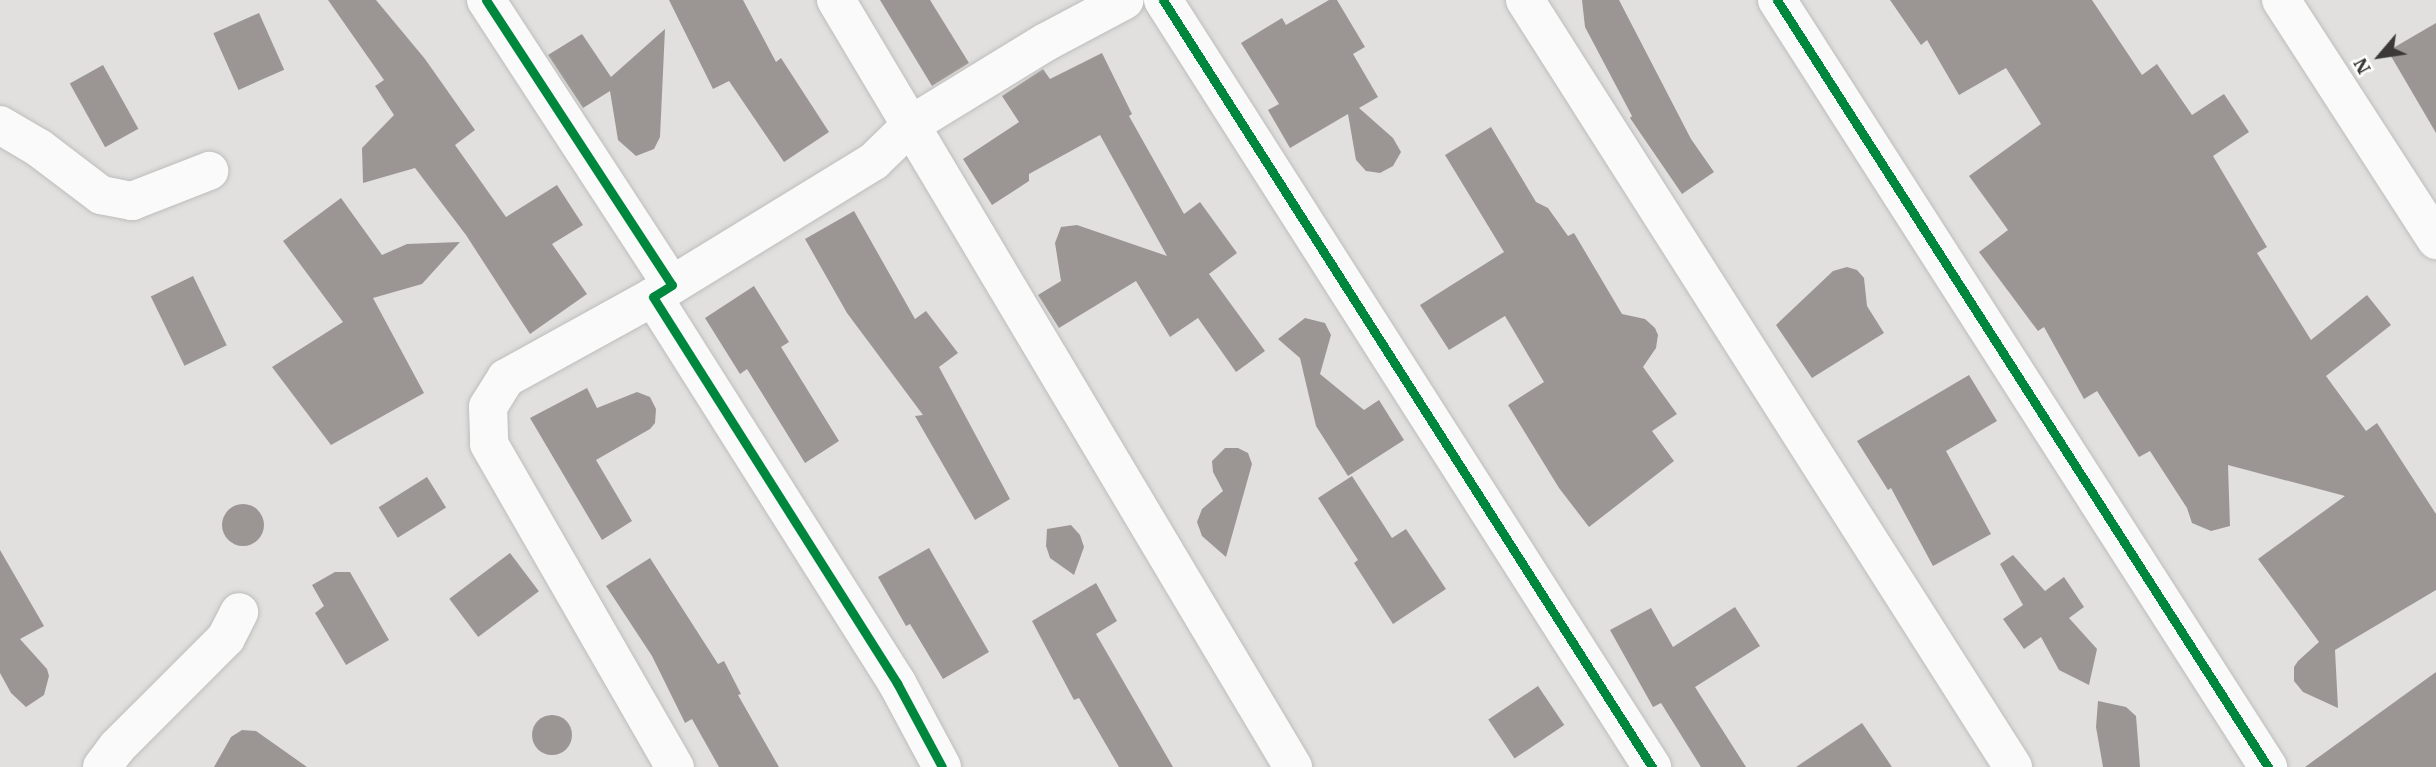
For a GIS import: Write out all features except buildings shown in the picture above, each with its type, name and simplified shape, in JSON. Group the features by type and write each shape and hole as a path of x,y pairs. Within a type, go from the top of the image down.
{"street":[{"path":"486,0 897,683 942,767"},
{"path":"836,0 1293,767"},
{"path":"675,767 489,444 488,407 506,378 663,291 874,161 912,124 1046,42 1125,0"},
{"path":"1163,0 1652,767"},
{"path":"1525,0 2013,767"},
{"path":"1777,0 2268,767"},
{"path":"2281,0 2436,240"},
{"path":"0,125 39,148 101,195 132,201 209,171"},
{"path":"102,767 117,747 226,638 239,612"}],"cycle path":[{"path":"486,0 672,285 653,297 897,683 942,767"},
{"path":"1163,0 1652,767"},
{"path":"1777,0 2268,767"}]}
